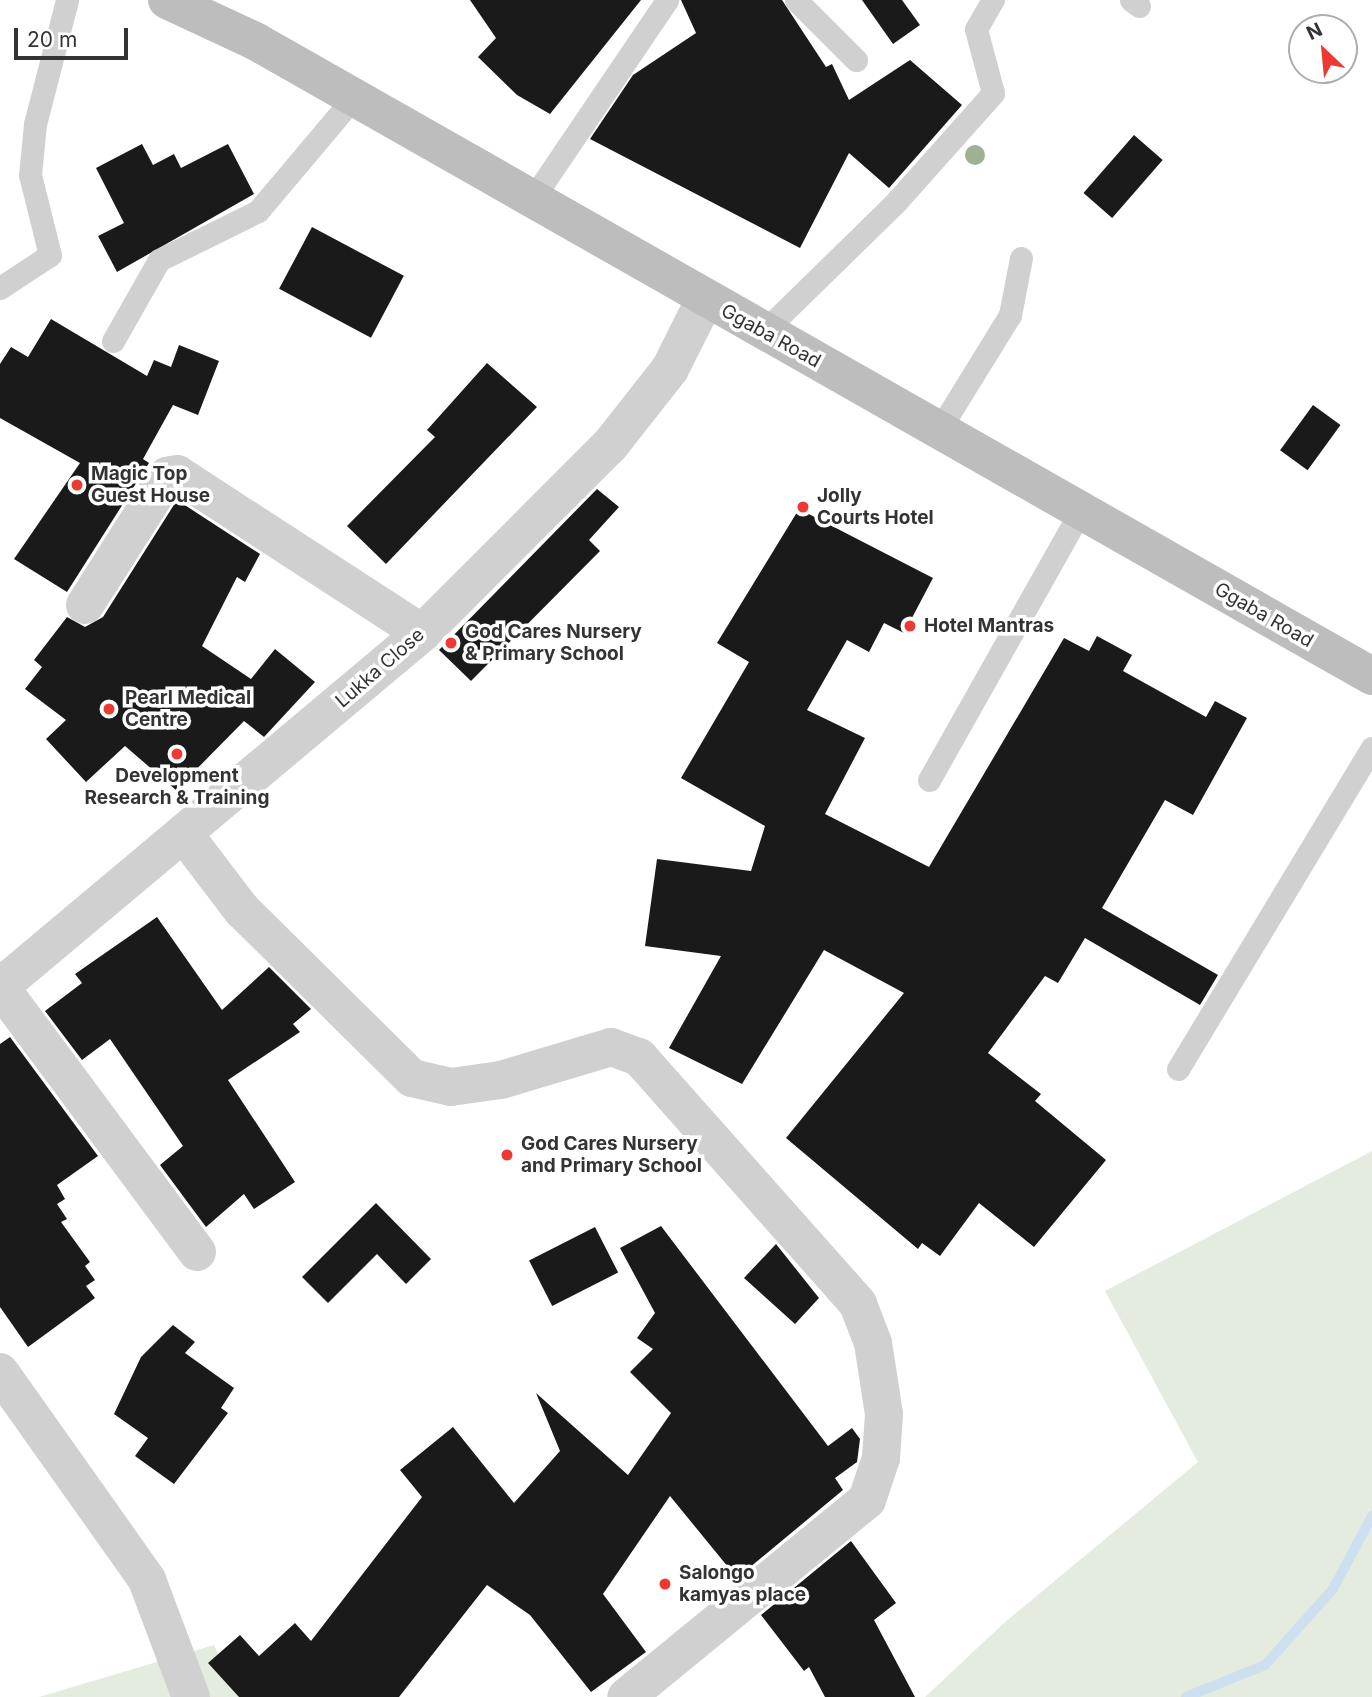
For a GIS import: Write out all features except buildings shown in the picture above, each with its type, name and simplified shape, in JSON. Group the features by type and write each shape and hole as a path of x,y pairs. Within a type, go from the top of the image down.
{"main road":[{"name":"Ggaba Road","path":"167,0 353,98 1372,676"}],"street":[{"name":"Lukka Close","path":"0,987 422,633 611,444 670,369 705,299"},
{"path":"85,605 167,476 177,474 422,633"},
{"path":"184,834 243,910 412,1078 450,1087 501,1080 611,1047 639,1057 858,1304 873,1343 884,1414 881,1458 867,1500 626,1697"},
{"path":"0,987 197,1252"},
{"path":"0,1372 147,1580 191,1697"}],"lane":[{"path":"0,288 50,255 30,175 35,124 66,0"},
{"path":"531,201 667,0"},
{"path":"796,0 856,60"},
{"path":"764,332 896,202 993,93 976,29 993,0"},
{"path":"113,341 159,260 258,211 353,98"},
{"path":"939,430 1010,315 1021,258"},
{"path":"929,780 1081,510"},
{"path":"1178,1069 1372,748"}],"shaded area":[{"path":"1372,1151 1372,1697 925,1697 1004,1623 1198,1462 1105,1291"},
{"path":"214,1645 239,1697 39,1697"}],"waterway":[{"path":"1186,1697 1265,1665 1333,1589 1372,1516"}],"place":[{"name":"Magic Top Guest House","path":"77,485"},
{"name":"Jolly Courts Hotel","path":"803,507"},
{"name":"Hotel Mantras","path":"910,626"},
{"name":"God Cares Nursery & Primary School","path":"451,643"},
{"name":"Pearl Medical Centre","path":"109,709"},
{"name":"Development Research & Training","path":"177,754"},
{"name":"God Cares Nursery and Primary School","path":"507,1155"},
{"name":"Salongo kamyas place","path":"665,1584"}]}
